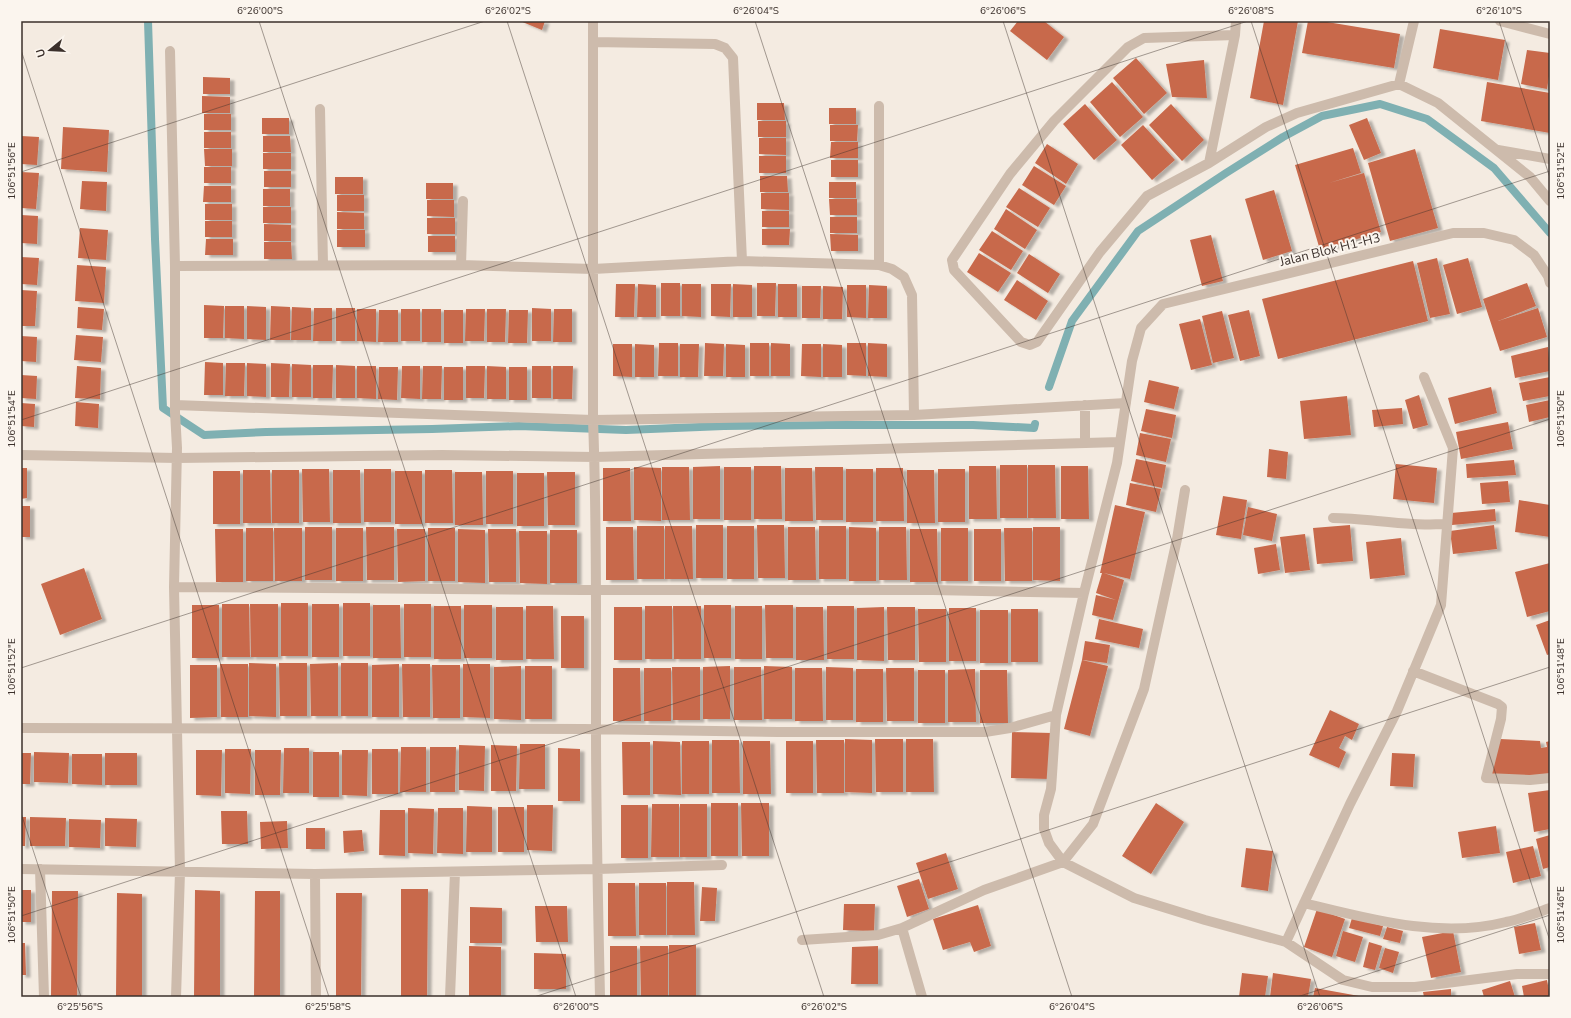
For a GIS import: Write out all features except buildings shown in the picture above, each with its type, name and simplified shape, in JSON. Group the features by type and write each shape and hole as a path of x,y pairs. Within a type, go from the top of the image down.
{"street":[{"path":"593,21 593,424 595,453 597,590 596,729 600,997"},
{"path":"1209,163 1235,35 1236,21"},
{"path":"1399,84 1414,21"},
{"path":"1500,21 1550,34"},
{"path":"1235,35 1144,38 1128,47 1054,121 1010,174 952,260 952,266 954,270 1021,342 1030,345 1037,342 1100,252 1147,196 1209,163 1266,127 1297,113 1399,84 1438,103 1530,177 1550,200"},
{"path":"593,42 715,44 725,48 733,58 742,261"},
{"path":"170,51 175,266 175,409 177,453 174,587 180,872 176,997"},
{"path":"879,106 879,265"},
{"path":"320,109 323,265"},
{"path":"1498,150 1550,159"},
{"path":"461,265 463,201"},
{"name":"Jalan Blok H1-H3","path":"1063,862 1048,843 1044,829 1044,815 1051,789 1056,715 1084,592 1117,464 1132,361 1141,328 1163,304 1454,233 1484,233 1514,240 1534,255 1548,276 1550,283"},
{"path":"175,266 461,265 593,269 742,261 879,265 892,269 904,277 912,295 914,415"},
{"path":"1286,942 1350,804 1397,710 1441,605 1453,448 1424,377"},
{"path":"175,409 593,424 914,415 1126,403"},
{"path":"1085,405 1085,443"},
{"path":"21,455 177,453 442,455 1120,442"},
{"path":"802,940 878,935 902,928 984,890 1063,862 1093,824 1144,689 1177,539 1185,490"},
{"path":"1333,518 1354,518 1370,521 1389,521 1413,524 1447,524"},
{"path":"174,587 1084,592"},
{"path":"1413,671 1498,704 1502,707 1501,719 1486,778 1530,780 1550,778"},
{"path":"21,728 596,729 778,732 984,732 1010,728 1056,715"},
{"path":"1063,862 1134,898 1205,920 1286,942 1343,980 1371,992 1517,974 1550,974"},
{"path":"21,869 315,874 598,869 722,865"},
{"path":"40,869 44,997"},
{"path":"450,997 455,872"},
{"path":"315,874 316,997"},
{"path":"1304,903 1384,922 1453,929 1506,922 1550,908"},
{"path":"902,928 922,997"}],"waterway":[{"path":"148,21 155,239 163,408 204,435 266,432 519,426 626,430 724,426 828,425 973,425 1034,428 1035,424"},
{"path":"1049,387 1072,321 1138,231 1283,137 1322,116 1380,104 1427,119 1494,168 1550,233"}]}
